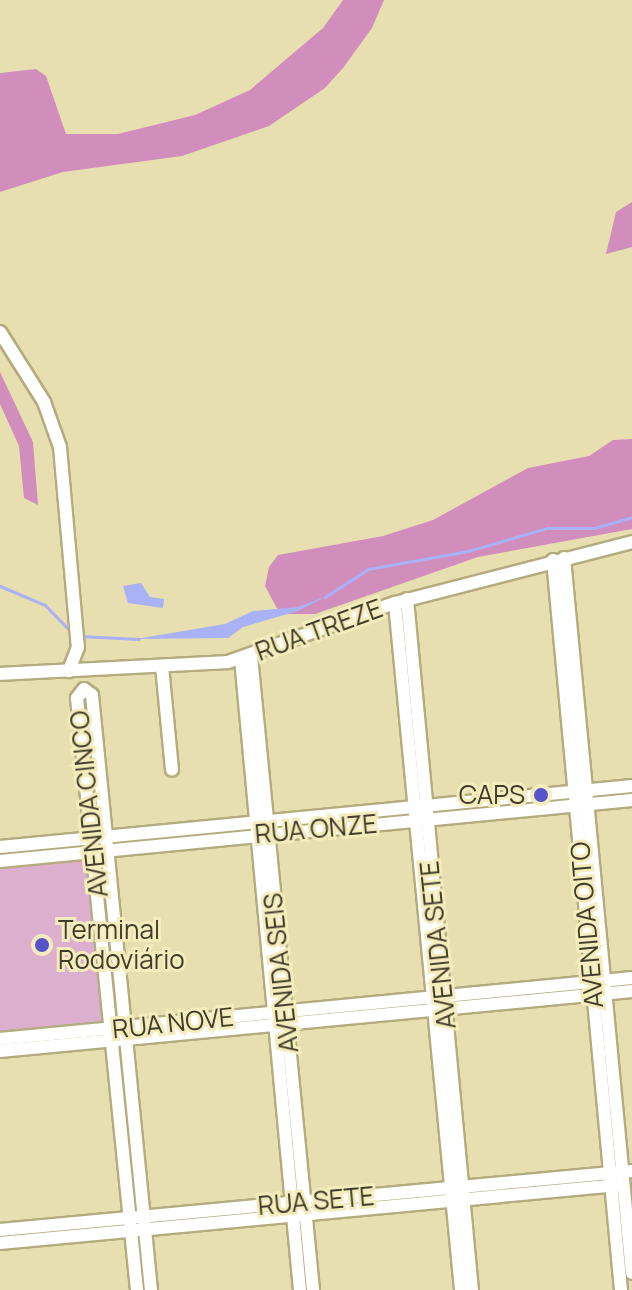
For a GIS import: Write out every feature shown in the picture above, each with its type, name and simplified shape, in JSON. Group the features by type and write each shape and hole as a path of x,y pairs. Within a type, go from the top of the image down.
{"street":[{"path":"0,332 56,430 77,626 78,647 69,671"},
{"name":"RUA TREZE","path":"0,674 162,666 246,657 401,601 632,542"},
{"name":"AVENIDA OITO","path":"558,559 600,988 632,1273"},
{"name":"AVENIDA SETE","path":"401,601 457,1194 461,1290"},
{"name":"AVENIDA SEIS","path":"246,657 298,1208 300,1290"},
{"path":"162,666 172,770"},
{"name":"AVENIDA CINCO","path":"130,1150 126,1034 108,843 92,695 84,689 77,698 112,1035 130,1150 137,1223 137,1290"},
{"name":"RUA ONZE","path":"0,847 108,843 419,813 632,786"},
{"name":"RUA ONZE","path":"419,813 632,800"},
{"name":"RUA ONZE","path":"0,861 93,844"},
{"name":"RUA NOVE","path":"600,988 632,978"},
{"name":"RUA NOVE","path":"0,1039 126,1034 600,988 632,991"},
{"name":"RUA NOVE","path":"0,1051 112,1035"},
{"name":"AVENIDA OITO","path":"621,1290 622,1179"},
{"name":"RUA SETE","path":"0,1243 31,1234 77,1229 622,1179"},
{"name":"AVENIDA SETE","path":"457,1194 472,1290"},
{"name":"AVENIDA SEIS","path":"298,1208 313,1290"},
{"name":"AVENIDA CINCO","path":"137,1223 151,1290"},
{"name":"RUA SETE","path":"0,1230 31,1234"}],"shaded area":[{"path":"343,0 384,0 372,28 325,88 269,126 182,156 63,172 0,192 0,73 36,69 46,76 66,134 118,134 195,115 250,90 323,28"},
{"path":"632,202 632,247 606,254 616,212"},
{"path":"0,372 33,442 38,505 24,498 19,446 0,404"},
{"path":"632,439 632,529 478,557 315,614 280,614 265,586 269,567 278,555 383,536 433,520 528,468 589,456 613,440"},
{"path":"94,851 111,1029 0,1039 0,861"}],"water":[{"path":"141,583 150,597 164,599 163,608 128,603 123,586"},
{"path":"327,596 298,611 243,627 228,638 136,639 225,624 253,611 298,607"}],"waterway":[{"path":"325,597 368,569 468,551 547,528 594,528 632,517"},
{"path":"0,586 45,605 72,633"},
{"path":"79,636 139,639"}],"place":[{"name":"CAPS","path":"541,795"},
{"name":"Terminal Rodoviário","path":"42,945"}]}
